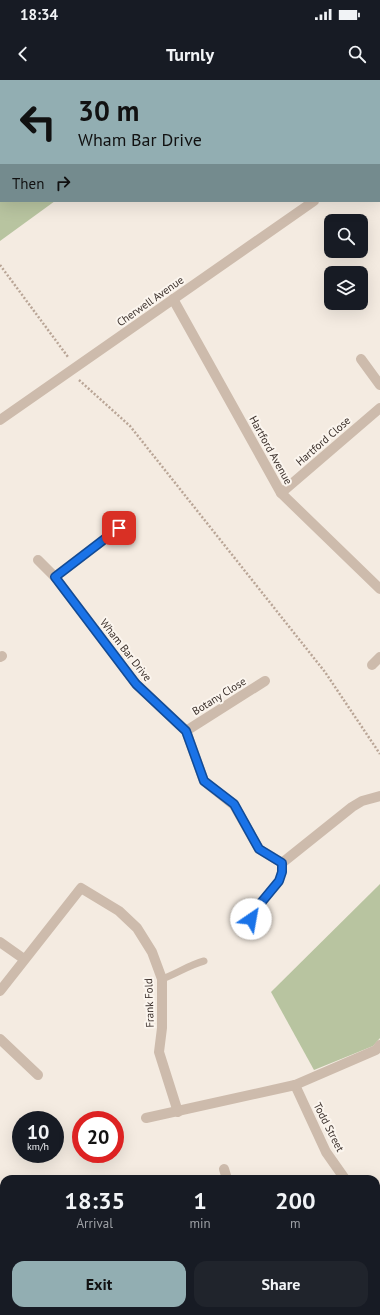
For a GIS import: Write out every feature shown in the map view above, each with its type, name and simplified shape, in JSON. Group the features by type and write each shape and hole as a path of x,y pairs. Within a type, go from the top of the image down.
{"street":[{"name":"Cherwell Avenue","path":"0,420 313,202"},
{"name":"Hartford Avenue","path":"173,299 281,493 380,589"},
{"path":"361,359 380,385"},
{"name":"Hartford Close","path":"281,493 380,408"},
{"path":"55,577 119,528"},
{"name":"Wham Bar Drive","path":"38,560 55,577 136,684 186,731 204,781 234,804 259,849 282,863"},
{"path":"372,664 380,657"},
{"name":"Botany Close","path":"186,731 265,681"},
{"path":"282,863 362,801 380,796"},
{"name":"Frank Fold","path":"0,991 81,888 119,911 137,928 152,952 162,980 162,1028 159,1052 178,1112"},
{"path":"0,942 24,960"},
{"path":"0,1039 38,1075"},
{"path":"146,1118 295,1085 376,1050 380,1046"},
{"name":"Todd Street","path":"295,1085 326,1152 342,1175"}],"lane":[{"path":"251,919 260,904 279,881 282,872 282,863"},
{"path":"162,980 194,964 204,961"}],"path":[{"path":"0,265 72,370 130,426 325,672 380,754"}],"green space":[{"path":"0,202 54,202 0,241"},
{"path":"380,884 380,1038 373,1046 314,1070 271,992"}],"route":[{"path":"119,528 55,577 136,684 186,731 204,781 234,804 259,849 282,863 282,872 279,881 260,904 251,919"}]}
